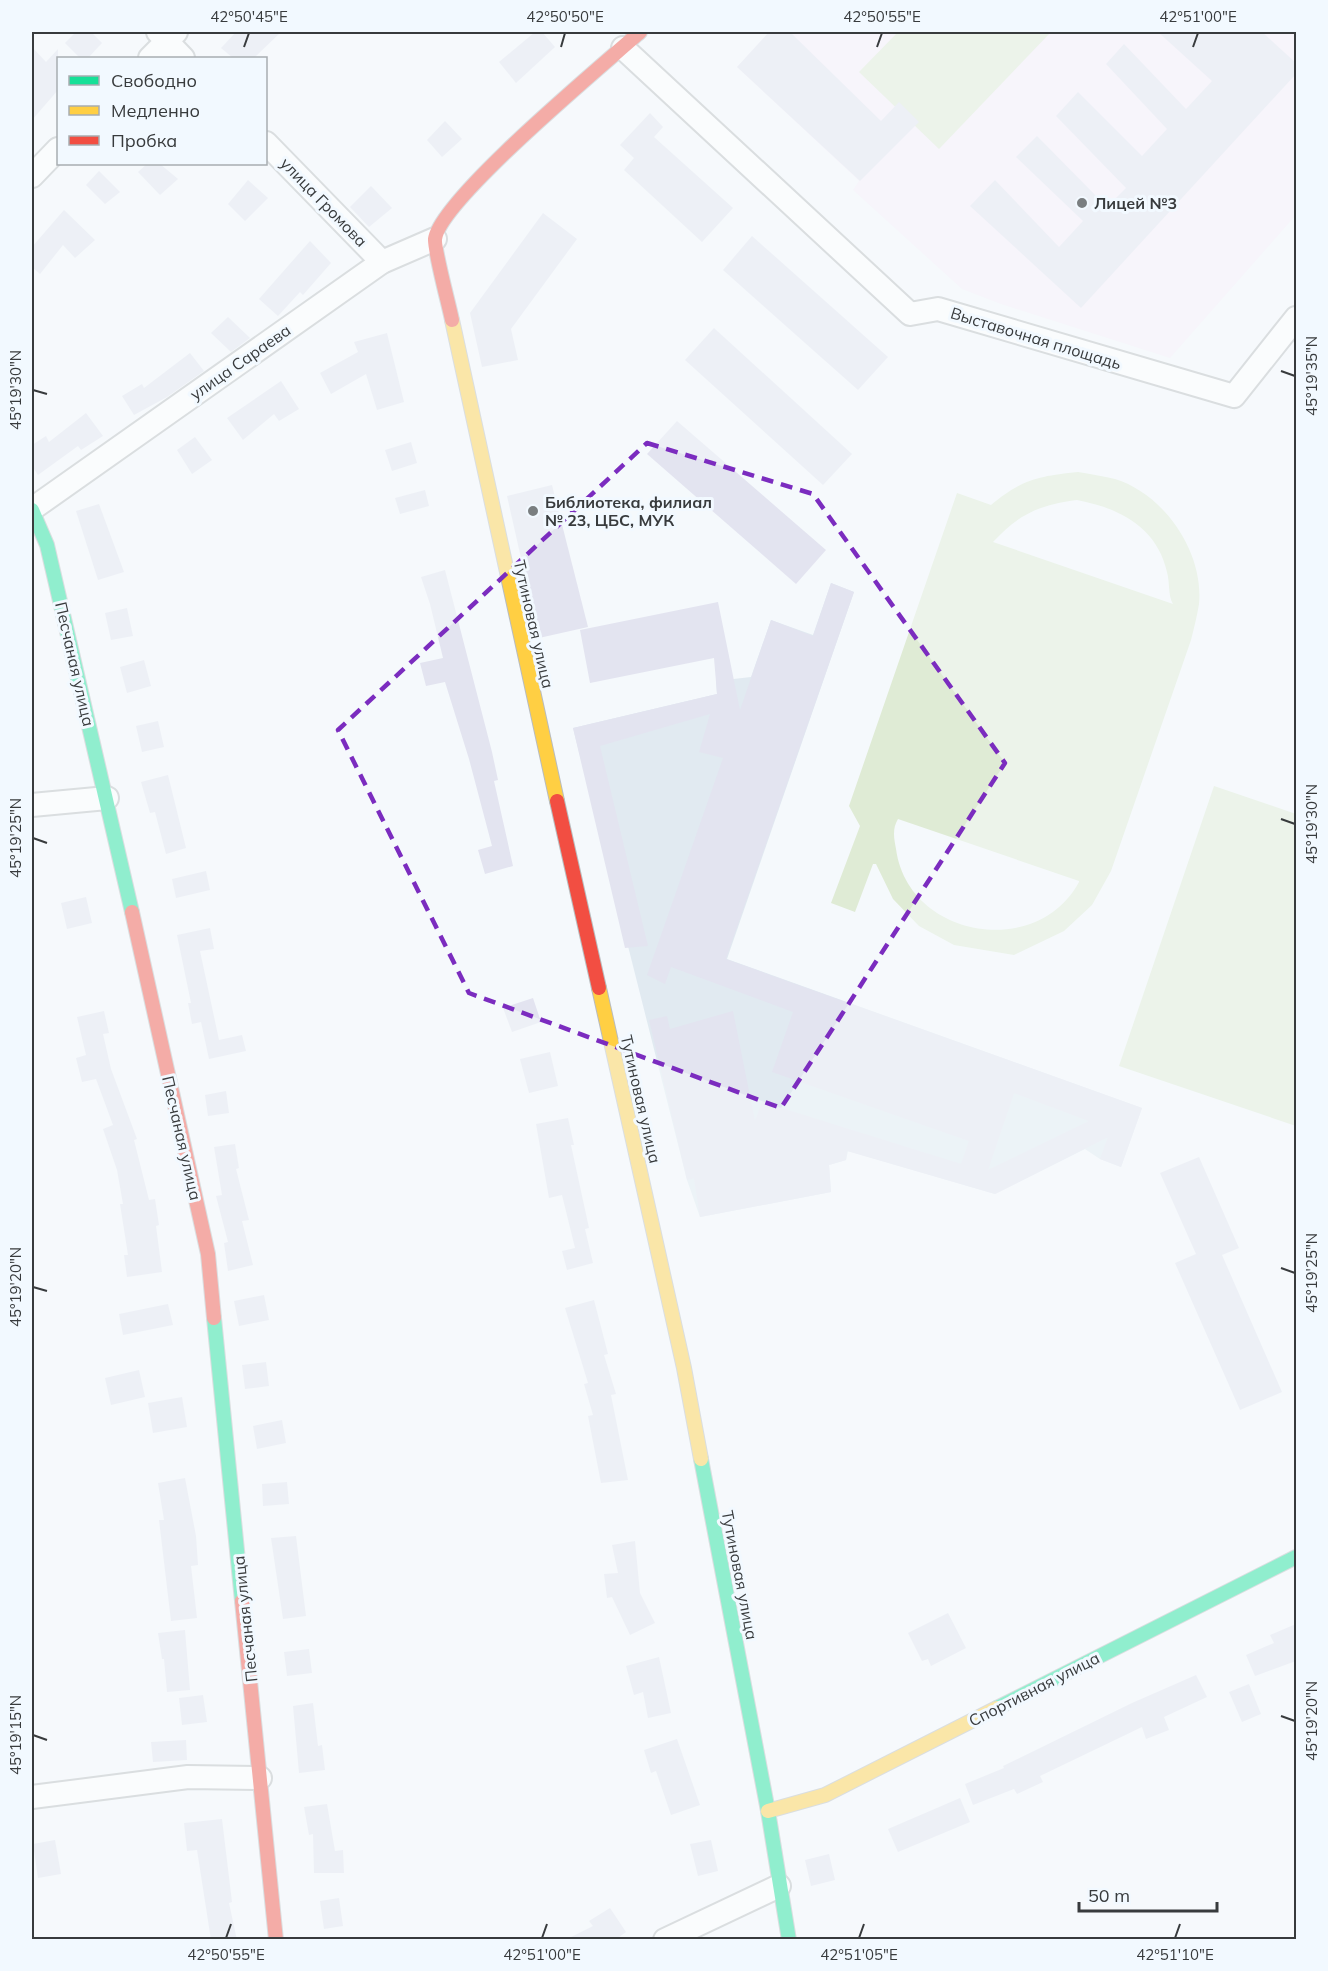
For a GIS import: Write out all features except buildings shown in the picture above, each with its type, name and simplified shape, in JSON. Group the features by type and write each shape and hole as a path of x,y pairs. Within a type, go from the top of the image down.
{"street":[{"path":"435,239 448,213 477,179 640,32"},
{"path":"151,57 167,35 182,57"},
{"name":"Выставочная площадь","path":"623,48 910,314 938,309 1234,396 1296,318"},
{"name":"улица Громова","path":"267,143 382,262"},
{"path":"32,176 57,150"},
{"name":"улица Сараева","path":"38,505 382,262 435,239"},
{"name":"Тутиновая улица","path":"435,239 483,469 684,1368 768,1811 789,1940"},
{"name":"Песчаная улица","path":"38,505 107,798 208,1254 276,1940"},
{"path":"32,805 107,798"},
{"name":"Спортивная улица","path":"768,1811 825,1795 1296,1557"},
{"path":"32,1797 188,1777 260,1778"},
{"path":"665,1940 779,1886"}],"highlighted area":[{"path":"647,443 813,494 1005,763 781,1108 469,993 338,730"}],"shaded area":[{"name":"Лицей №3","path":"769,32 1296,32 1296,215 1170,358 1001,304 962,289 853,190 859,181 737,67"},
{"path":"831,583 854,592 727,959 1142,1108 1121,1167 1100,1159 1085,1149 995,1194 848,1151 846,1160 829,1165 831,1192 700,1217 687,1180 573,728 717,694 716,681 751,677 771,620 813,635"}],"green space":[{"path":"898,32 1051,32 939,149 859,72"},
{"path":"1078,472 1115,479 1150,498 1164,511 1188,546 1199,584 1199,604 1191,640 1111,871 1092,905 1064,931 1014,955 954,945 919,926 893,899 876,864 873,864 855,912 831,903 860,826 849,806 957,493 991,505 1022,484 1042,477","holes":["1077,500 1121,514 1145,532 1155,543 1162,556 1173,604 993,542 1012,524 1030,512","898,819 1079,881 1079,882 1060,907 1034,922 1006,929 976,928 948,919 924,903 906,879 896,849 894,830"]},
{"path":"1214,786 1296,814 1296,1126 1119,1066"}],"traffic: fast":[{"path":"32,510 47,545 132,912"},
{"path":"214,1318 242,1601"},
{"path":"701,1459 768,1811 789,1940"},
{"path":"997,1708 1296,1557"}],"traffic: slow":[{"path":"452,320 557,801"},
{"path":"599,988 684,1368 701,1459"},
{"path":"768,1811 825,1795 997,1708"}],"traffic: jam":[{"path":"452,320 435,245 435,239 444,220 492,165 640,32"},
{"path":"557,801 599,988"},
{"path":"132,912 208,1254 214,1318"},
{"path":"242,1601 276,1940"}],"place":[{"name":"Лицей №3","path":"1082,203"},
{"name":"Библиотека, филиал № 23, ЦБС, МУК","path":"533,511"}]}
